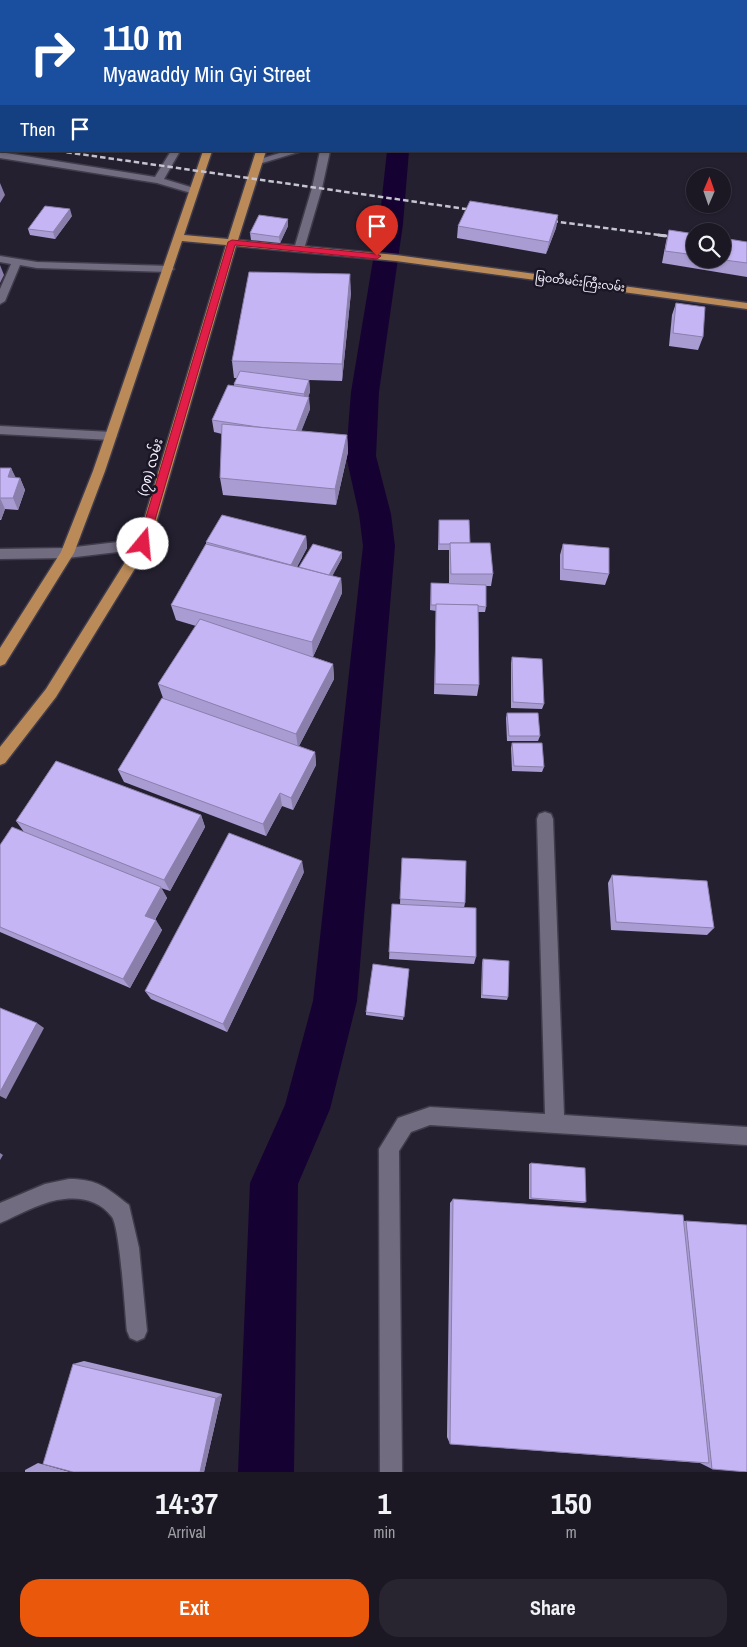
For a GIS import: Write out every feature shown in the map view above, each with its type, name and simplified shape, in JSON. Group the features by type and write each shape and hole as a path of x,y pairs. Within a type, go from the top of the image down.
{"main road":[{"path":"0,660 67,553 111,436 208,152"},
{"name":"(၇၈) လမ်း","path":"0,758 51,693 143,544 232,242 260,156"},
{"name":"မြဝတီမင်းကြီးလမ်း","path":"179,238 396,258 747,306"}],"street":[{"path":"158,180 175,152"},
{"path":"260,156 290,152"},
{"path":"299,249 317,188 325,152"},
{"path":"0,155 158,180 194,191"},
{"path":"0,259 37,265 169,268"},
{"path":"0,301 18,261"},
{"path":"0,430 111,436"},
{"path":"0,554 67,553 143,544"},
{"path":"546,819 555,1124"},
{"path":"391,1472 389,1149 405,1125 430,1116 747,1136"},
{"path":"0,1213 35,1196 64,1188 95,1191 122,1212 129,1248 137,1331"}],"building":[{"path":"470,201 558,215 549,242 458,226"},
{"path":"45,206 70,209 53,232 28,229"},
{"path":"259,215 288,219 279,237 250,233"},
{"path":"669,230 686,233 686,254 665,251"},
{"path":"731,239 747,242 747,263 731,261"},
{"path":"249,272 350,274 342,364 232,361"},
{"path":"676,303 705,307 703,337 673,333"},
{"path":"240,371 309,380 304,394 234,384"},
{"path":"228,385 309,397 296,431 212,420"},
{"path":"222,424 347,435 335,489 220,478"},
{"path":"0,468 11,468 8,477 20,478 13,498 0,498"},
{"path":"222,515 306,536 291,565 206,542"},
{"path":"439,520 469,520 470,543 439,544"},
{"path":"450,543 490,543 493,574 451,574"},
{"path":"206,544 341,578 312,642 171,605"},
{"path":"313,544 342,552 329,575 299,567"},
{"path":"563,544 609,548 609,574 563,569"},
{"path":"431,583 486,585 486,607 478,605 431,605"},
{"path":"436,604 478,605 479,685 435,684"},
{"path":"200,619 333,664 296,734 158,684"},
{"path":"512,657 542,659 544,704 513,702"},
{"path":"162,698 315,752 291,798 280,793 263,824 118,770"},
{"path":"507,713 538,713 540,736 509,736"},
{"path":"512,743 542,743 544,767 514,766"},
{"path":"56,761 201,815 164,880 16,821"},
{"path":"12,827 161,887 145,916 156,920 123,979 0,927 0,845"},
{"path":"229,833 302,861 223,1024 145,991"},
{"path":"402,858 466,861 465,903 400,899"},
{"path":"612,875 707,881 714,928 616,922"},
{"path":"392,904 476,908 476,957 389,952"},
{"path":"483,959 509,961 508,997 482,995"},
{"path":"373,964 409,969 404,1017 366,1012"},
{"path":"0,1008 37,1023 0,1092"},
{"path":"531,1163 585,1168 586,1202 531,1198"},
{"path":"453,1199 683,1215 709,1463 450,1444"},
{"path":"686,1221 747,1225 747,1472 712,1469"},
{"path":"73,1364 216,1398 200,1472 73,1472 43,1464"}],"waterway":[{"path":"266,1472 274,1183 307,1109 335,1001 379,546 375,514 361,456 365,392 391,224 398,152"}],"railway":[{"path":"65,152 480,211"},
{"path":"544,220 667,236"},
{"path":"658,235 686,239"}],"route":[{"path":"143,544 232,242 377,256"}]}
